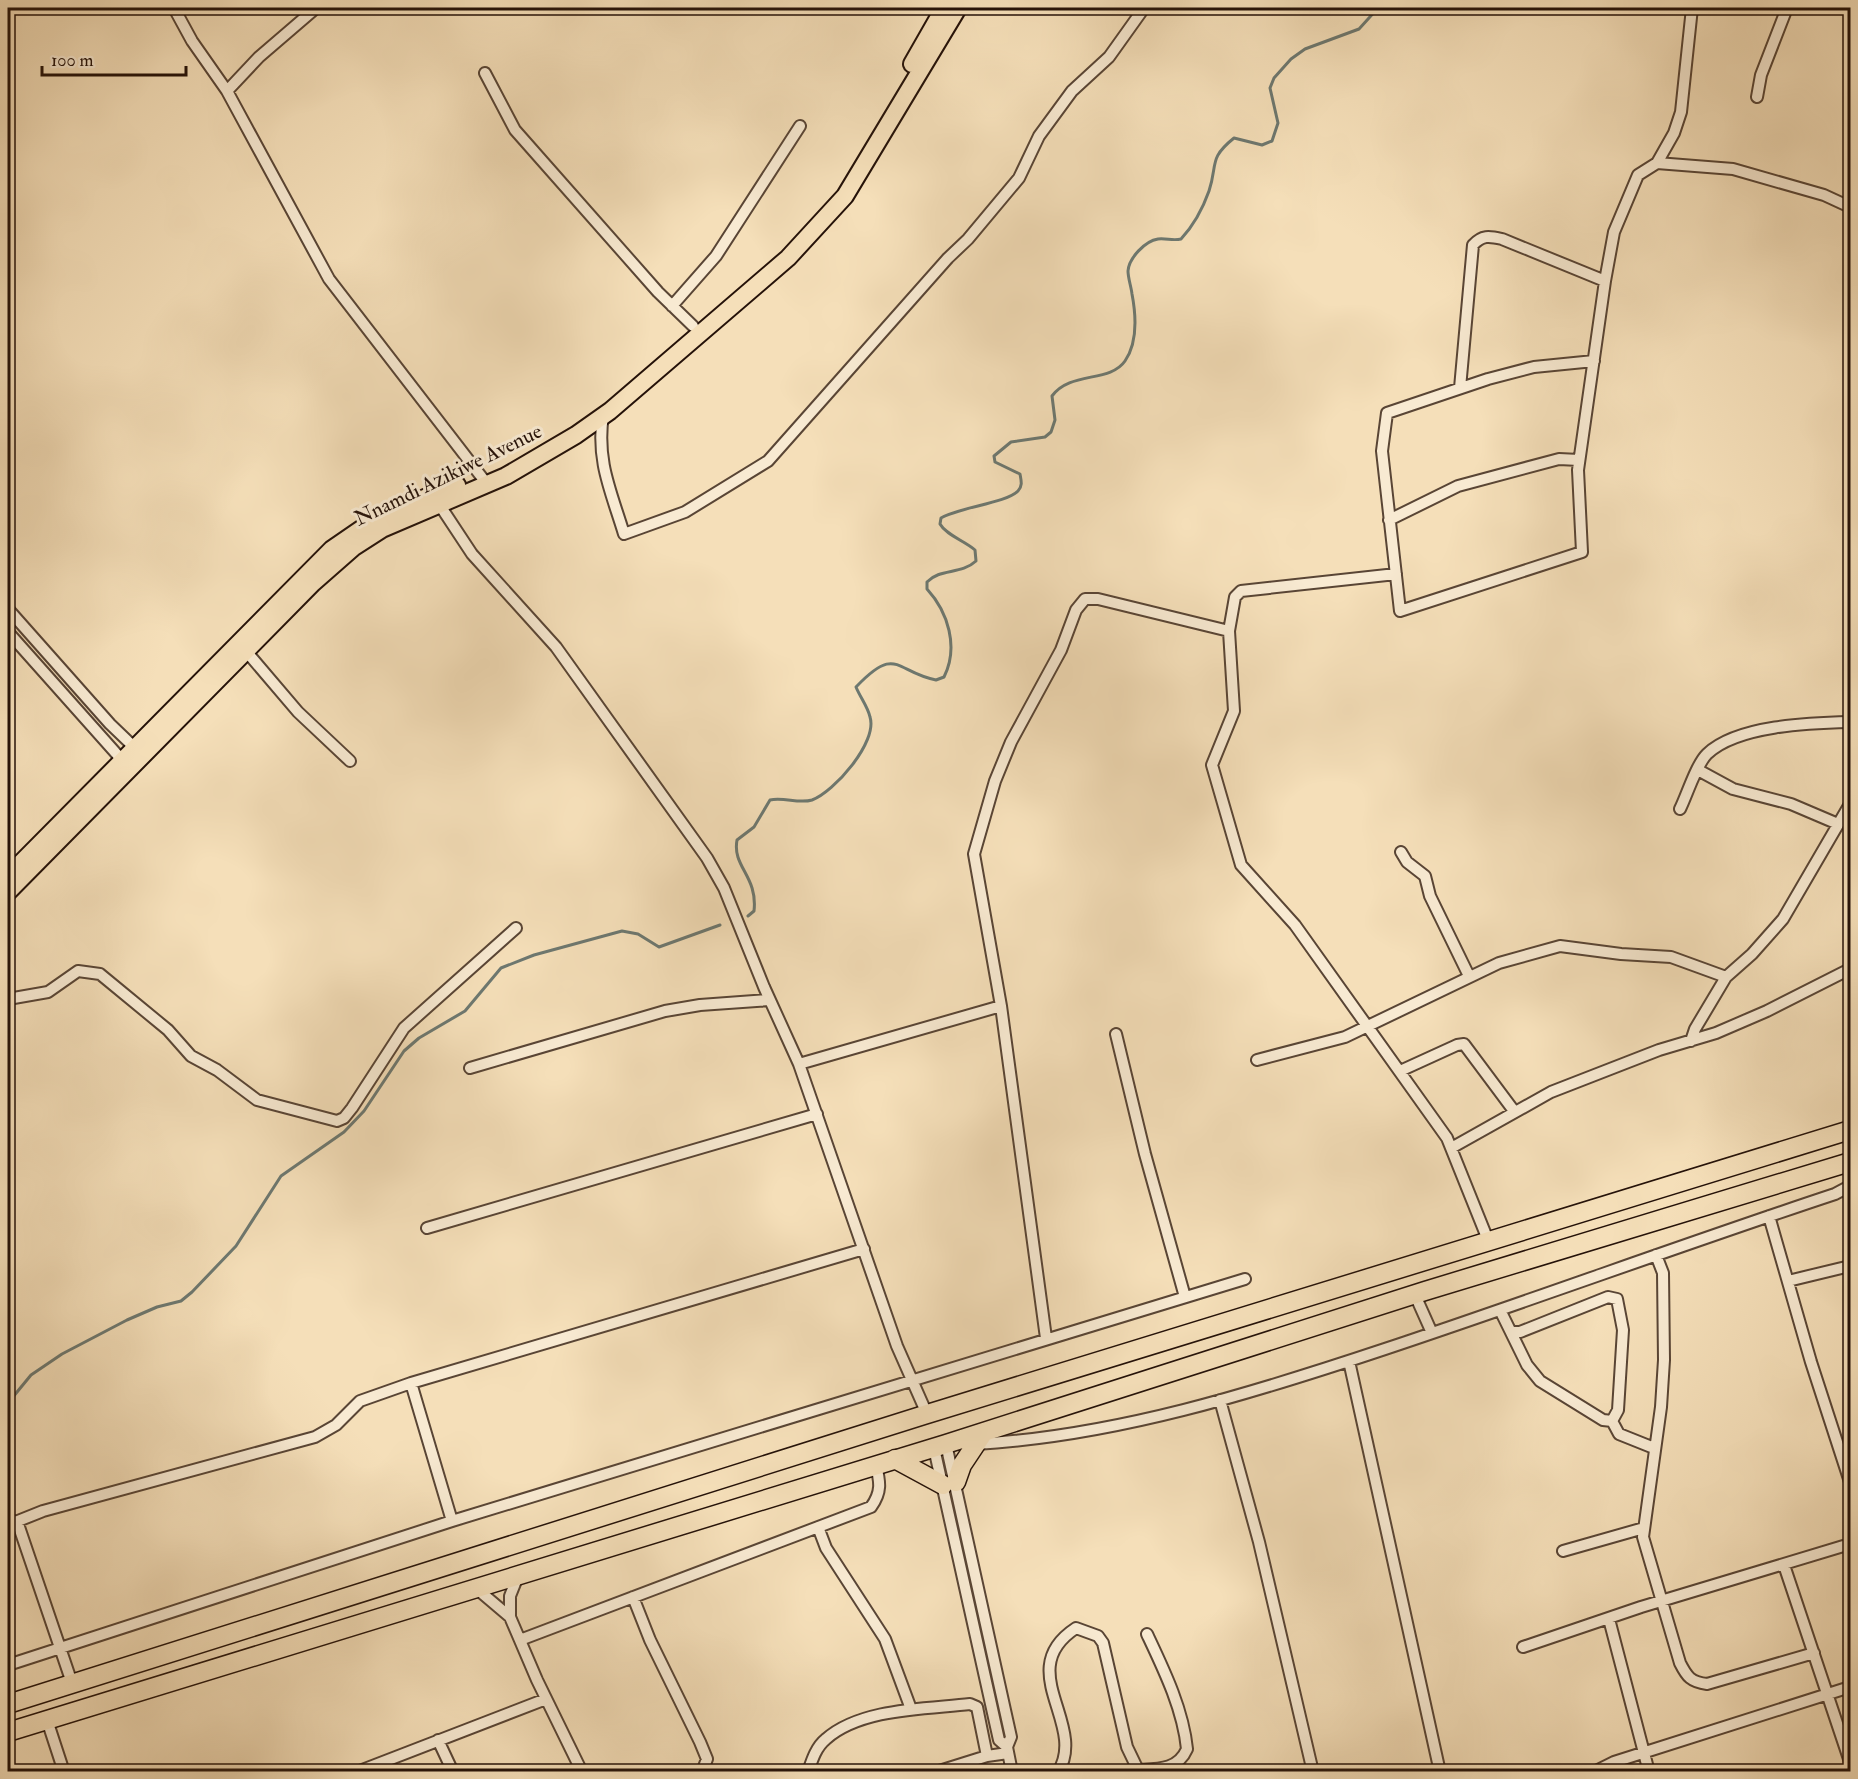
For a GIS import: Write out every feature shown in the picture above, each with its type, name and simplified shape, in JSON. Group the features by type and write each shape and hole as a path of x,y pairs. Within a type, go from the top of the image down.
{"highway":[{"path":"8,1704 927,1414 1851,1130"},
{"path":"8,1732 895,1459 940,1446 980,1438 1415,1294 1851,1162"},
{"path":"895,1459 950,1484 980,1438"}],"main road":[{"name":"Nnamdi Azikiwe Avenue","path":"8,892 313,583 354,547 382,529 439,504 484,480 579,421 784,248 824,205 868,139 944,8"},
{"name":"Nnamdi Azikiwe Avenue","path":"8,876 314,565 360,527 402,505 484,480 555,448 603,415 779,265 832,212 862,169 958,8"}],"street":[{"path":"174,8 192,41 227,91 329,279 484,480"},
{"path":"227,91 259,57 316,8"},
{"path":"603,415 599,441 603,467 624,534 685,512 768,461 1019,178 1039,136 1072,91 1109,57 1144,8"},
{"path":"1594,361 1534,367 1460,388 1386,413 1382,451 1400,611 1483,583 1576,556 1583,549 1578,502 1580,460 1614,232 1638,175 1657,164 1674,132 1681,111 1692,8"},
{"path":"1758,97 1761,75 1788,8"},
{"path":"485,73 515,130 672,306 693,326"},
{"path":"672,306 716,256 800,126"},
{"path":"1657,164 1733,169 1824,195 1851,207"},
{"path":"1460,388 1473,245 1480,238 1490,236 1502,239 1605,281"},
{"path":"1389,520 1458,486 1559,459 1580,460"},
{"path":"439,504 472,554 556,647 707,858 724,888 769,1000 799,1064 897,1346 927,1414"},
{"path":"1396,574 1241,591 1235,597 1229,631 1233,711 1212,765 1241,865 1294,925 1370,1028 1452,1147 1488,1240"},
{"path":"1046,1338 1001,1006 974,854 995,782 1011,742 1061,650 1076,610 1085,599 1098,599 1229,631"},
{"path":"8,609 103,717 134,747"},
{"path":"8,632 122,760"},
{"path":"246,651 298,712 350,761"},
{"path":"1680,809 1705,756 1718,746 1757,732 1793,724 1851,722"},
{"path":"1698,770 1733,789 1791,804 1838,824"},
{"path":"1691,1041 1695,1029 1725,977 1752,954 1783,919 1851,804"},
{"path":"1401,852 1407,862 1425,876 1430,896 1469,976"},
{"path":"8,999 48,992 78,971 100,974 168,1030 191,1056 217,1070 257,1100 337,1121 344,1118 352,1108 404,1028 516,928"},
{"path":"1257,1060 1370,1028 1469,976 1499,963 1560,946 1621,954 1671,957 1725,977"},
{"path":"1452,1147 1551,1092 1757,1016 1851,969"},
{"path":"470,1068 665,1011 700,1005 769,1000"},
{"path":"799,1064 1001,1006"},
{"path":"1116,1034 1145,1154 1185,1297"},
{"path":"1400,1071 1464,1044 1514,1111"},
{"path":"427,1228 817,1114"},
{"path":"980,1438 1035,1440 1064,1436 1220,1400 1432,1334 1835,1194 1851,1186"},
{"path":"1769,1216 1851,1482"},
{"path":"72,1683 12,1523 43,1511 315,1437 336,1425 360,1401 411,1383 864,1249"},
{"path":"1656,1255 1663,1274 1664,1360 1661,1407 1643,1536 1680,1663 1687,1677 1695,1683 1707,1684 1814,1653"},
{"path":"1788,1281 1851,1266"},
{"path":"8,1665 452,1521 1245,1279"},
{"path":"1415,1294 1432,1334"},
{"path":"1512,1332 1520,1332 1608,1297 1617,1299 1623,1330 1618,1410 1612,1421"},
{"path":"1500,1310 1527,1365 1540,1381 1603,1420 1612,1421"},
{"path":"1348,1361 1440,1772"},
{"path":"411,1383 452,1521"},
{"path":"1220,1400 1259,1542 1313,1772"},
{"path":"1612,1421 1619,1434 1654,1448"},
{"path":"1838,1444 1851,1440"},
{"path":"940,1446 1011,1737 1007,1750 1012,1772"},
{"path":"520,1640 871,1507 878,1497 881,1484 876,1465"},
{"path":"818,1527 826,1548 885,1639 911,1709"},
{"path":"1563,1551 1644,1528"},
{"path":"1523,1647 1851,1544"},
{"path":"1784,1565 1851,1762"},
{"path":"518,1576 510,1596 510,1617 546,1699 582,1772"},
{"path":"477,1588 510,1617"},
{"path":"633,1598 650,1640 707,1759 702,1772"},
{"path":"1609,1619 1649,1772"},
{"path":"1058,1772 1063,1763 1066,1748 1049,1676 1050,1653 1061,1638 1076,1628 1098,1636 1103,1643 1127,1747 1139,1771 1167,1768 1178,1763 1187,1749 1186,1735 1168,1679 1147,1634"},
{"path":"1594,1772 1643,1753 1851,1687"},
{"path":"357,1772 546,1699"},
{"path":"808,1772 813,1758 826,1738 853,1724 911,1709 974,1704 987,1756"},
{"path":"47,1720 64,1772"},
{"path":"438,1740 453,1772"},
{"path":"936,1772 1007,1750"}],"waterway":[{"path":"748,916 754,911 754,899 749,880 738,858 737,840 754,827 770,800 812,800 831,787 852,765 861,752 871,727 869,713 856,687 880,667 889,664 896,664 936,680 944,677 951,654 949,630 941,608 927,589 927,582 938,575 964,568 976,561 975,550 943,528 940,524 941,518 1004,499 1020,489 1020,474 995,462 994,456 1011,442 1045,437 1051,432 1055,420 1052,396 1060,388 1069,383 1110,372 1118,368 1129,354 1134,337 1135,319 1128,271 1131,261 1143,247 1153,240 1181,239 1207,197 1215,162 1220,151 1234,138 1262,145 1272,141 1278,123 1270,88 1274,78 1291,59 1305,49 1359,29 1378,8"},
{"path":"8,1403 31,1375 62,1354 127,1320 157,1307 181,1301 192,1292 236,1246 281,1176 344,1132 364,1111 404,1051 419,1038 465,1011 501,968 534,955 622,931 638,934 659,947 720,925"}]}
